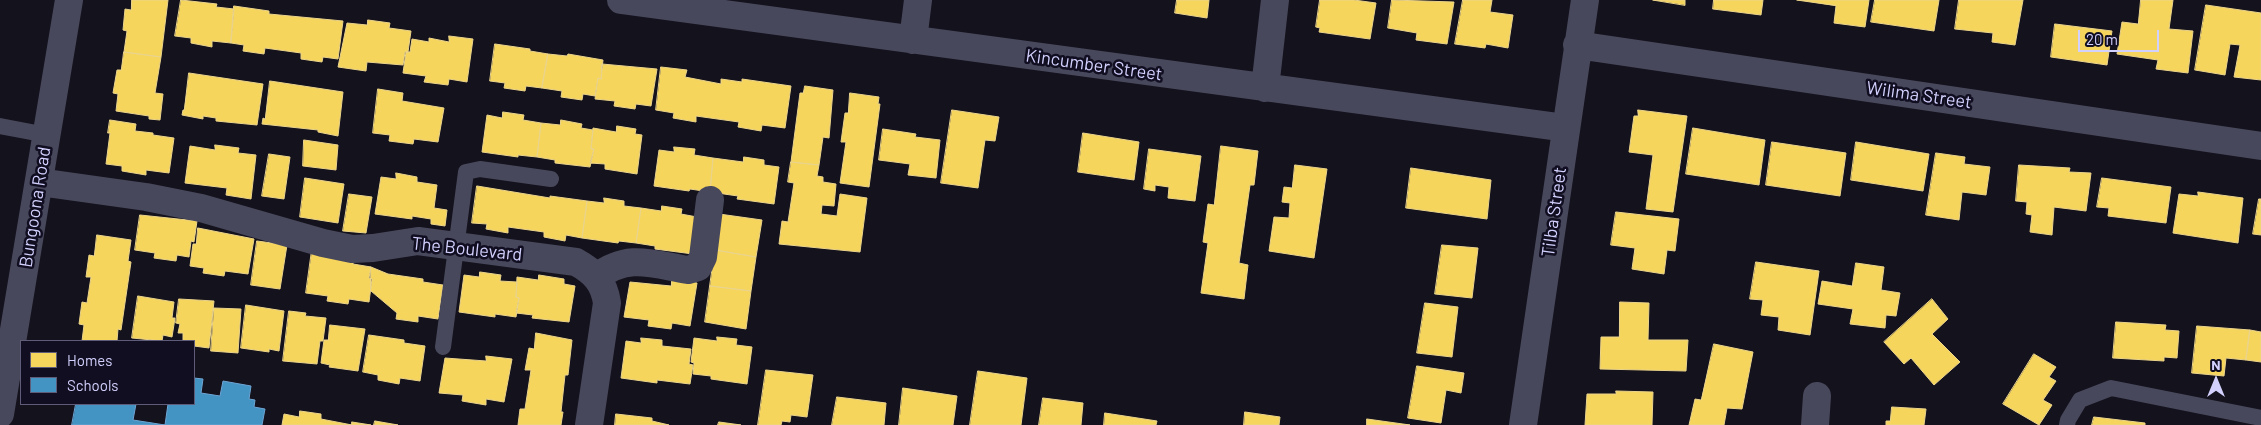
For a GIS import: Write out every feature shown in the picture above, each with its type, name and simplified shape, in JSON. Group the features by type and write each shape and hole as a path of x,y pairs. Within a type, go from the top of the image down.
{"street":[{"name":"Bungoona Road","path":"0,414 69,0"},
{"name":"Kincumber Street","path":"621,0 1566,128"},
{"path":"912,40 918,0"},
{"path":"1265,88 1275,0"},
{"name":"Tilba Street","path":"1523,425 1585,0"},
{"name":"Wilima Street","path":"1577,45 2261,146"},
{"name":"The Boulevard","path":"39,182 146,197 202,208 323,243 352,249 373,248 418,240 576,262 590,269 597,277"},
{"path":"589,425 607,303 605,290 597,277 611,267 627,262 688,270 698,267 703,257 710,200"},
{"path":"1815,425 1817,396"}],"lane":[{"path":"0,126 47,135"},
{"path":"442,347 466,172 480,169 551,179"},
{"path":"2067,425 2080,400 2110,388 2261,418"}],"building: Homes":[{"path":"132,0 168,0 161,57 124,52 127,31 123,30 125,9 131,10"},
{"path":"181,0 217,4 216,7 234,9 231,43 212,41 212,47 191,43 191,38 175,36"},
{"path":"1177,0 1209,0 1207,18 1175,13"},
{"path":"1320,0 1354,0 1376,3 1370,39 1319,32 1320,28 1316,27"},
{"path":"1392,0 1454,2 1447,44 1416,40 1417,33 1388,28"},
{"path":"1463,0 1492,0 1490,12 1513,15 1508,48 1486,44 1485,48 1455,44"},
{"path":"1653,0 1685,0 1685,5"},
{"path":"1714,0 1763,0 1761,15 1713,9"},
{"path":"1797,0 1869,0 1865,27 1834,23 1836,6"},
{"path":"1875,0 1939,0 1934,31 1871,22"},
{"path":"1959,0 2023,0 2015,45 1992,42 1993,33 1955,29"},
{"path":"2141,0 2173,0 2169,29 2193,31 2188,73 2156,69 2158,60 2117,54 2122,22 2138,24"},
{"path":"2206,5 2261,13 2261,80 2234,77 2240,45 2230,44 2225,75 2195,70"},
{"path":"234,6 269,11 269,14 343,21 338,59 323,57 322,62 301,59 301,53 265,48 264,54 243,51 244,45 231,43"},
{"path":"368,20 390,23 389,28 411,31 408,52 405,52 403,65 367,62 366,71 338,67 347,23 367,25"},
{"path":"2055,24 2112,31 2107,65 2051,57"},
{"path":"449,36 473,39 467,82 449,79 448,85 424,82 426,76 403,73 406,52 410,52 412,39 429,42 429,38 449,42"},
{"path":"495,44 530,49 530,51 548,54 542,88 526,86 525,91 504,88 505,83 490,81"},
{"path":"124,52 161,57 155,93 163,94 160,120 149,119 149,116 116,111 118,94 113,93 117,70 121,70"},
{"path":"548,54 567,56 568,54 603,60 601,79 598,78 595,96 583,94 582,100 561,97 562,91 542,88"},
{"path":"602,64 657,69 651,106 636,104 635,109 614,106 615,101 595,99 598,78 601,79"},
{"path":"661,67 687,70 685,77 721,84 721,79 742,82 742,79 791,86 785,128 762,125 761,131 738,127 739,122 696,116 696,122 673,118 674,113 656,110"},
{"path":"189,73 263,84 257,125 216,121 216,118 203,116 203,119 182,115"},
{"path":"270,81 343,92 338,136 318,132 318,130 262,124 263,118 265,119"},
{"path":"805,86 833,90 829,138 823,137 819,165 791,162 800,93 803,93"},
{"path":"378,89 403,93 402,101 444,108 438,142 414,139 413,144 389,141 390,135 373,133"},
{"path":"850,93 879,97 878,104 880,104 869,187 840,183 846,142 841,142 845,113 848,113"},
{"path":"952,110 999,117 995,141 985,140 978,188 941,183"},
{"path":"1638,110 1687,116 1673,212 1646,209 1653,155 1629,152 1634,116 1638,116"},
{"path":"503,112 524,115 523,120 541,123 537,157 518,155 518,157 482,152 487,115 502,118"},
{"path":"110,120 136,124 135,131 174,138 169,173 146,170 146,175 122,171 122,166 106,164"},
{"path":"561,120 582,124 581,128 593,130 591,149 594,149 590,167 555,163 555,160 537,157 541,123 560,125"},
{"path":"617,126 636,129 635,134 642,135 637,174 605,169 605,164 590,163 594,149 591,149 593,128 616,132"},
{"path":"1693,128 1765,140 1759,185 1686,174"},
{"path":"883,129 916,134 915,137 940,140 936,178 908,175 910,164 879,160"},
{"path":"1083,133 1139,142 1134,180 1078,172"},
{"path":"304,140 338,145 336,170 303,166"},
{"path":"1772,142 1846,153 1840,196 1766,185"},
{"path":"1856,142 1929,154 1923,191 1851,180"},
{"path":"215,145 239,148 238,153 256,155 251,199 226,195 227,188 185,183 190,146 215,150"},
{"path":"1221,146 1258,151 1254,185 1250,185 1239,263 1248,265 1244,299 1201,293 1208,243 1203,242 1208,204 1214,205"},
{"path":"674,147 695,149 694,155 713,158 710,192 654,186 659,150 674,152"},
{"path":"1149,149 1201,156 1195,201 1168,198 1169,187 1155,185 1155,191 1144,189"},
{"path":"1936,153 1965,157 1964,164 1990,167 1986,195 1962,192 1959,220 1926,215"},
{"path":"269,154 290,157 284,199 262,196"},
{"path":"744,157 764,160 764,165 779,167 774,204 737,199 738,196 710,192 713,158 743,162"},
{"path":"791,162 819,165 817,176 823,177 823,182 836,184 834,206 822,205 821,214 837,216 840,194 867,198 860,252 779,244 782,221 788,222 794,183 788,182"},
{"path":"1295,165 1327,169 1314,258 1269,251 1274,217 1289,218 1290,203 1282,202 1284,187 1292,188"},
{"path":"2019,165 2070,168 2069,172 2091,173 2086,211 2054,207 2052,235 2030,232 2032,215 2026,214 2027,202 2016,201"},
{"path":"1411,168 1491,180 1487,219 1406,208"},
{"path":"396,173 417,177 417,182 437,185 434,208 447,210 445,226 431,224 431,219 412,216 412,219 375,214 381,177 396,179"},
{"path":"305,178 344,184 338,223 300,217"},
{"path":"2102,178 2171,187 2166,223 2108,216 2109,208 2097,207"},
{"path":"477,186 550,198 550,196 587,201 582,238 566,235 565,241 544,237 544,232 508,227 508,233 486,229 487,224 472,223"},
{"path":"2198,192 2243,198 2238,243 2173,233 2179,194 2198,196"},
{"path":"349,194 372,197 366,233 343,231"},
{"path":"604,198 624,201 624,206 641,208 636,243 619,241 618,243 582,238 587,201 604,203"},
{"path":"2259,199 2261,199 2261,235 2253,234"},
{"path":"662,206 682,209 681,214 697,217 693,254 655,249 655,246 636,243 641,208 661,211"},
{"path":"1616,212 1679,219 1675,251 1667,250 1664,274 1632,269 1635,248 1611,245"},
{"path":"719,214 762,220 756,257 715,250"},
{"path":"140,215 197,221 194,242 191,241 189,257 177,255 176,261 154,258 155,253 135,250"},
{"path":"198,228 254,239 248,274 225,271 224,276 203,273 204,268 190,266 193,244 196,244"},
{"path":"97,235 131,240 128,261 131,262 121,330 118,329 117,340 82,340 84,325 79,324 82,302 87,303 91,277 86,277 89,255 94,256"},
{"path":"257,241 287,245 280,289 251,285"},
{"path":"1442,245 1478,248 1472,298 1435,294"},
{"path":"312,250 353,262 353,264 371,267 369,278 372,279 369,302 349,299 348,304 327,301 328,296 306,293"},
{"path":"715,250 756,257 751,291 710,286"},
{"path":"1756,262 1819,271 1810,335 1778,330 1779,317 1761,315 1763,300 1750,299"},
{"path":"1856,263 1884,267 1881,290 1900,293 1896,316 1886,315 1885,328 1850,324 1853,309 1818,304 1822,281 1852,286"},
{"path":"371,267 388,274 423,279 423,282 443,285 438,319 418,316 418,322 396,319 397,313 371,291"},
{"path":"480,272 501,275 500,281 517,282 516,297 519,298 516,317 495,314 495,317 459,312 464,275 479,277"},
{"path":"539,275 564,279 564,284 575,286 569,322 532,318 533,315 516,313 519,298 516,297 517,277 538,280"},
{"path":"672,279 697,283 690,326 672,323 671,329 648,326 649,320 624,317 630,282 671,286"},
{"path":"710,286 751,291 746,329 705,322"},
{"path":"138,296 174,302 172,318 175,318 172,337 163,335 162,340 132,338"},
{"path":"179,299 214,301 209,348 195,346 195,340 183,340 183,333 178,333 180,324 176,323"},
{"path":"1932,299 1948,319 1932,334 1960,362 1934,385 1911,358 1904,364 1884,342"},
{"path":"1620,302 1649,303 1648,340 1688,340 1686,371 1600,369 1601,337 1619,337"},
{"path":"1425,303 1458,307 1452,357 1417,353"},
{"path":"246,305 284,311 279,351 269,349 269,352 241,348"},
{"path":"214,308 241,309 238,353 211,351"},
{"path":"289,311 306,313 305,316 326,318 317,364 283,361"},
{"path":"2116,322 2166,325 2165,330 2179,331 2177,358 2164,357 2164,361 2113,358"},
{"path":"330,325 365,329 358,371 329,367 330,365 321,363 324,340 328,340"},
{"path":"2197,326 2250,330 2246,360 2226,358 2224,376 2192,373"},
{"path":"2250,330 2261,332 2261,362 2246,360"},
{"path":"536,333 572,340 568,375 565,375 561,425 518,425 520,409 525,409 531,370 525,370 529,348 534,349"},
{"path":"369,335 404,340 404,343 425,346 420,381 400,378 399,384 378,380 378,375 363,372"},
{"path":"717,337 737,339 736,345 752,347 747,384 711,379 711,376 693,374 694,363 691,362 694,338 717,341"},
{"path":"641,338 662,340 662,346 691,349 689,364 693,365 690,384 657,380 657,383 621,378 626,341 641,343"},
{"path":"1714,344 1753,352 1742,409 1727,408 1724,425 1689,425 1695,399 1701,400"},
{"path":"2034,354 2056,367 2049,377 2056,381 2043,400 2052,405 2039,425 2003,404"},
{"path":"486,356 512,359 504,402 486,399 486,405 462,401 463,395 439,393 445,358 486,361"},
{"path":"1417,366 1464,373 1461,393 1446,390 1441,423 1408,418"},
{"path":"766,370 813,375 807,417 791,415 790,422 782,421 781,425 758,425"},
{"path":"978,371 1027,378 1021,425 970,425"},
{"path":"903,388 957,396 953,425 899,425"},
{"path":"1616,391 1653,392 1652,425 1585,425 1587,394 1616,394"},
{"path":"837,397 886,403 884,425 832,425"},
{"path":"1043,398 1083,403 1081,425 1039,425"},
{"path":"1892,407 1926,409 1924,425 1886,425 1886,421 1890,421"},
{"path":"300,411 321,414 321,419 352,425 282,425 284,414 299,417"},
{"path":"1245,412 1280,417 1279,425 1244,425"},
{"path":"1105,413 1157,421 1156,425 1104,425"},
{"path":"616,414 652,418 652,421 669,425 615,425"},
{"path":"2094,417 2145,423 2145,425 2092,425"},
{"path":"1367,419 1410,425 1367,425"},
{"path":"375,421 398,425 374,425"},
{"path":"352,422 371,425 352,425"},
{"path":"719,422 741,425 718,425"}],"building: Schools":[{"path":"195,378 203,379 201,393 220,396 223,381 251,386 249,399 255,400 254,407 265,409 262,425 165,425 168,405 195,405"},
{"path":"76,405 136,405 133,420 165,425 72,425"}]}
